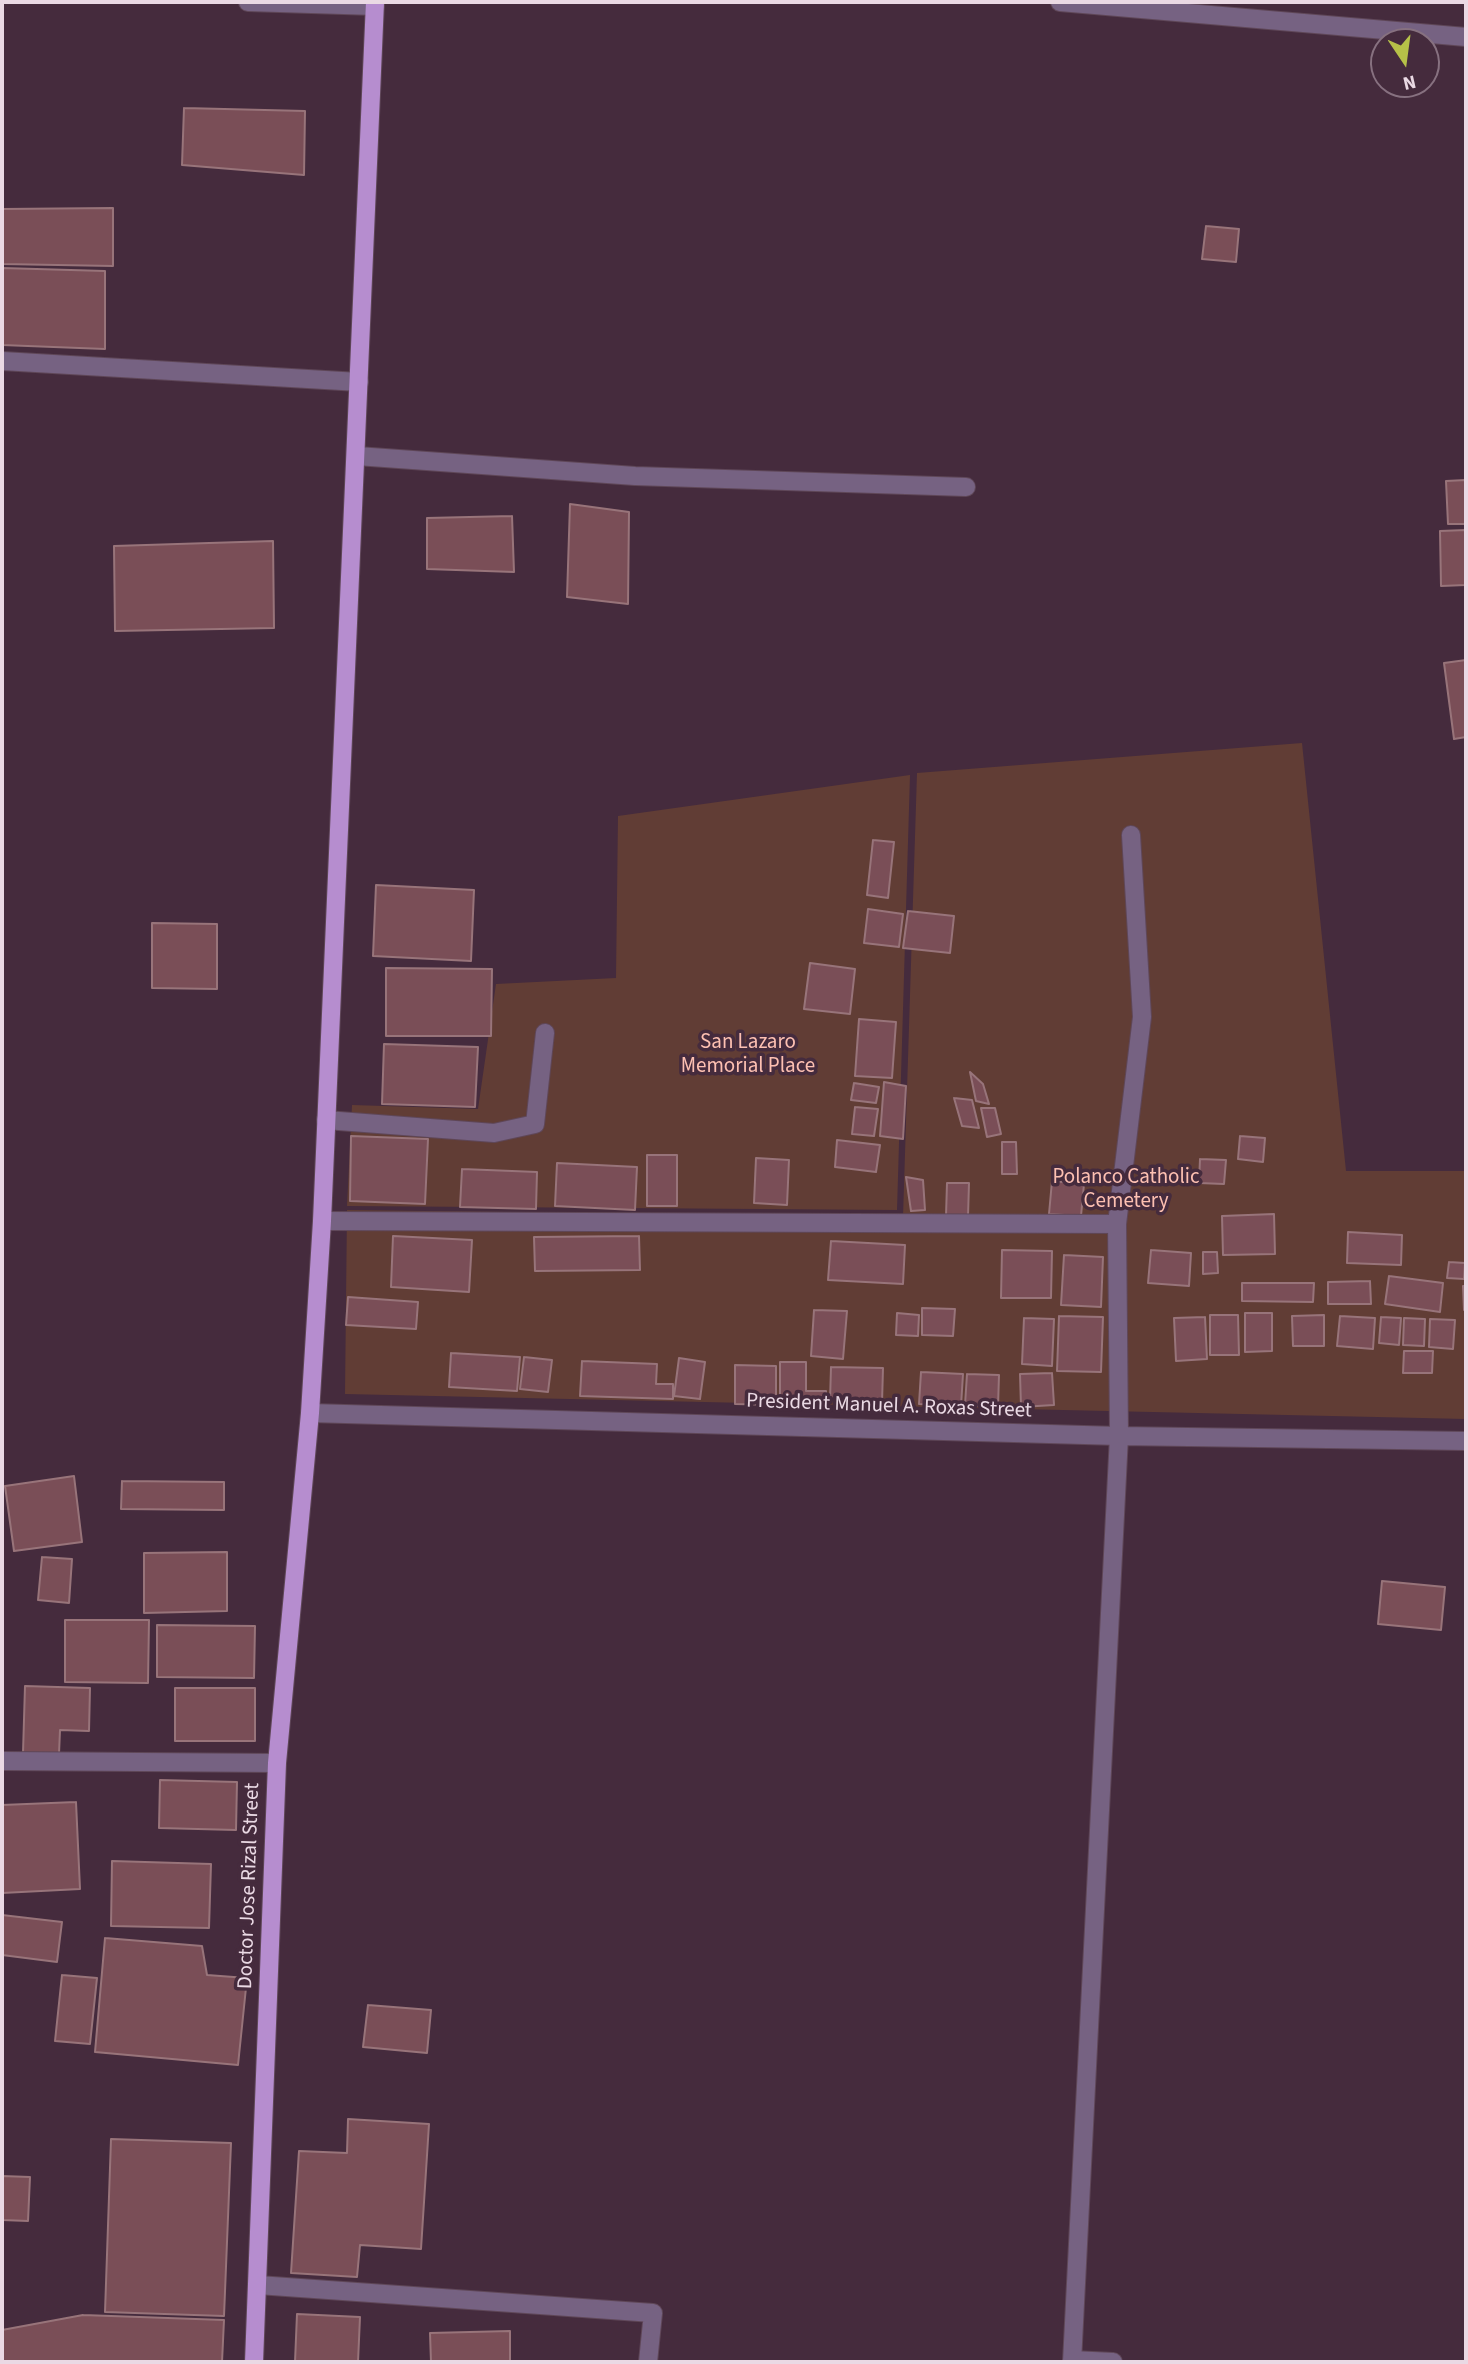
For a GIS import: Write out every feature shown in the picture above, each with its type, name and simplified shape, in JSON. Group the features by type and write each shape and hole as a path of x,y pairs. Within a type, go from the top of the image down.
{"main road":[{"name":"Doctor Jose Rizal Street","path":"254,2362 277,1763 310,1413 322,1221 375,4"}],"street":[{"path":"248,2 375,4"},
{"path":"1060,2 1466,37"},
{"path":"2,361 359,382"},
{"path":"357,456 635,477 966,487"},
{"path":"1112,2362 1072,2361 1119,1436 1117,1224 1142,1017 1131,835"},
{"path":"326,1120 494,1133 535,1124 545,1033"},
{"path":"322,1221 1117,1224"},
{"name":"President Manuel A. Roxas Street","path":"310,1413 1119,1436 1466,1441"},
{"path":"2,1761 277,1763"},
{"path":"258,2285 653,2313 648,2362"}],"green space":[{"name":"Polanco Catholic Cemetery","path":"1302,743 1346,1171 1466,1171 1466,1419 345,1394 347,1210 903,1217 917,773"},
{"name":"San Lazaro Memorial Place","path":"910,775 897,1210 347,1206 352,1105 478,1109 496,984 616,978 618,816"}],"building":[{"path":"184,108 305,111 304,175 182,165"},
{"path":"113,208 113,266 2,264 2,209"},
{"path":"1206,226 1239,229 1236,262 1202,259"},
{"path":"2,268 105,271 105,349 2,345"},
{"path":"1466,480 1466,524 1448,524 1446,481"},
{"path":"570,504 629,512 628,604 567,597"},
{"path":"512,516 514,572 427,569 427,518"},
{"path":"1466,530 1466,585 1441,586 1440,531"},
{"path":"273,541 274,628 115,631 114,546"},
{"path":"1466,660 1466,737 1454,739 1444,663"},
{"path":"873,840 894,842 888,898 867,895"},
{"path":"376,885 474,890 471,961 373,956"},
{"path":"868,909 903,914 899,947 864,943"},
{"path":"908,911 954,916 950,953 903,948"},
{"path":"152,923 217,924 217,989 152,988"},
{"path":"810,963 855,969 850,1014 804,1009"},
{"path":"386,968 492,969 491,1036 386,1036"},
{"path":"859,1019 896,1022 892,1078 855,1076"},
{"path":"384,1044 478,1047 475,1107 382,1104"},
{"path":"970,1072 983,1084 989,1104 976,1101"},
{"path":"884,1082 906,1086 903,1139 880,1136"},
{"path":"854,1083 879,1087 876,1103 851,1100"},
{"path":"954,1098 972,1100 979,1128 962,1126"},
{"path":"855,1107 878,1109 874,1136 852,1134"},
{"path":"981,1108 995,1108 1001,1134 987,1137"},
{"path":"351,1136 428,1139 425,1204 350,1201"},
{"path":"1240,1136 1265,1138 1263,1162 1238,1159"},
{"path":"837,1140 880,1145 876,1172 835,1167"},
{"path":"1002,1142 1016,1142 1017,1174 1002,1174"},
{"path":"647,1155 677,1155 677,1206 647,1206"},
{"path":"756,1158 789,1160 787,1205 754,1203"},
{"path":"1200,1159 1226,1160 1224,1184 1199,1183"},
{"path":"557,1163 637,1167 635,1210 555,1206"},
{"path":"462,1169 537,1172 536,1209 460,1207"},
{"path":"906,1177 923,1180 925,1210 911,1211"},
{"path":"1052,1181 1084,1184 1081,1216 1049,1214"},
{"path":"947,1183 969,1183 968,1217 946,1216"},
{"path":"1274,1214 1275,1254 1223,1255 1222,1216"},
{"path":"1348,1232 1402,1235 1401,1265 1347,1263"},
{"path":"393,1236 472,1240 469,1292 391,1287"},
{"path":"639,1236 640,1270 535,1271 534,1237"},
{"path":"831,1241 905,1245 903,1284 828,1280"},
{"path":"1002,1250 1052,1251 1051,1298 1001,1298"},
{"path":"1151,1250 1191,1253 1189,1286 1148,1283"},
{"path":"1203,1252 1217,1252 1218,1273 1203,1274"},
{"path":"1064,1255 1103,1257 1101,1307 1061,1305"},
{"path":"1449,1262 1465,1263 1464,1279 1447,1278"},
{"path":"1389,1276 1443,1283 1440,1312 1385,1304"},
{"path":"1370,1281 1371,1304 1328,1304 1328,1282"},
{"path":"1242,1283 1314,1283 1313,1302 1242,1301"},
{"path":"1463,1286 1466,1286 1466,1310 1464,1310"},
{"path":"348,1297 418,1302 416,1329 346,1325"},
{"path":"922,1308 955,1309 953,1336 922,1335"},
{"path":"814,1310 847,1311 843,1359 811,1356"},
{"path":"897,1313 919,1315 918,1336 896,1335"},
{"path":"1245,1313 1272,1313 1272,1351 1245,1352"},
{"path":"1210,1315 1238,1315 1239,1355 1210,1355"},
{"path":"1324,1315 1324,1346 1293,1346 1292,1316"},
{"path":"1059,1316 1103,1317 1101,1372 1057,1371"},
{"path":"1340,1316 1375,1318 1373,1349 1337,1346"},
{"path":"1205,1317 1207,1359 1176,1361 1174,1318"},
{"path":"1381,1317 1401,1318 1399,1345 1379,1343"},
{"path":"1024,1318 1054,1319 1052,1366 1022,1364"},
{"path":"1404,1318 1425,1319 1424,1346 1403,1345"},
{"path":"1430,1319 1455,1320 1453,1349 1429,1347"},
{"path":"1404,1351 1433,1351 1432,1373 1403,1373"},
{"path":"451,1353 520,1357 517,1391 449,1387"},
{"path":"524,1357 552,1360 548,1392 520,1389"},
{"path":"679,1358 705,1362 700,1399 674,1396"},
{"path":"582,1361 657,1364 656,1384 673,1384 673,1399 580,1396"},
{"path":"780,1362 806,1362 806,1391 826,1391 826,1403 780,1404"},
{"path":"735,1365 776,1366 776,1405 735,1404"},
{"path":"831,1367 883,1368 882,1403 830,1401"},
{"path":"921,1372 963,1374 961,1406 919,1404"},
{"path":"1052,1373 1054,1405 1021,1407 1020,1374"},
{"path":"967,1374 999,1375 998,1407 965,1405"},
{"path":"74,1476 82,1542 14,1551 5,1486"},
{"path":"122,1481 224,1482 224,1510 121,1509"},
{"path":"227,1552 227,1611 144,1613 144,1553"},
{"path":"42,1557 72,1559 69,1603 38,1600"},
{"path":"1382,1581 1445,1587 1441,1630 1378,1624"},
{"path":"65,1620 149,1620 148,1683 65,1682"},
{"path":"157,1625 255,1626 254,1678 157,1677"},
{"path":"25,1686 90,1688 89,1731 60,1730 59,1754 23,1753"},
{"path":"175,1688 255,1688 255,1741 175,1741"},
{"path":"160,1780 237,1782 236,1830 159,1828"},
{"path":"76,1802 80,1889 2,1893 2,1805"},
{"path":"112,1861 211,1864 209,1928 111,1926"},
{"path":"2,1915 62,1922 57,1962 2,1955"},
{"path":"105,1938 202,1946 207,1975 247,1978 238,2065 95,2052"},
{"path":"62,1975 97,1978 90,2044 55,2041"},
{"path":"368,2005 431,2010 427,2053 363,2047"},
{"path":"348,2119 429,2124 421,2249 360,2245 357,2277 291,2273 299,2151 347,2153"},
{"path":"111,2139 231,2143 224,2316 105,2312"},
{"path":"2,2176 30,2177 28,2221 2,2220"},
{"path":"297,2314 360,2317 358,2362 295,2362"},
{"path":"83,2315 224,2320 222,2362 2,2362 2,2330"},
{"path":"510,2331 510,2362 431,2362 430,2333"}]}
